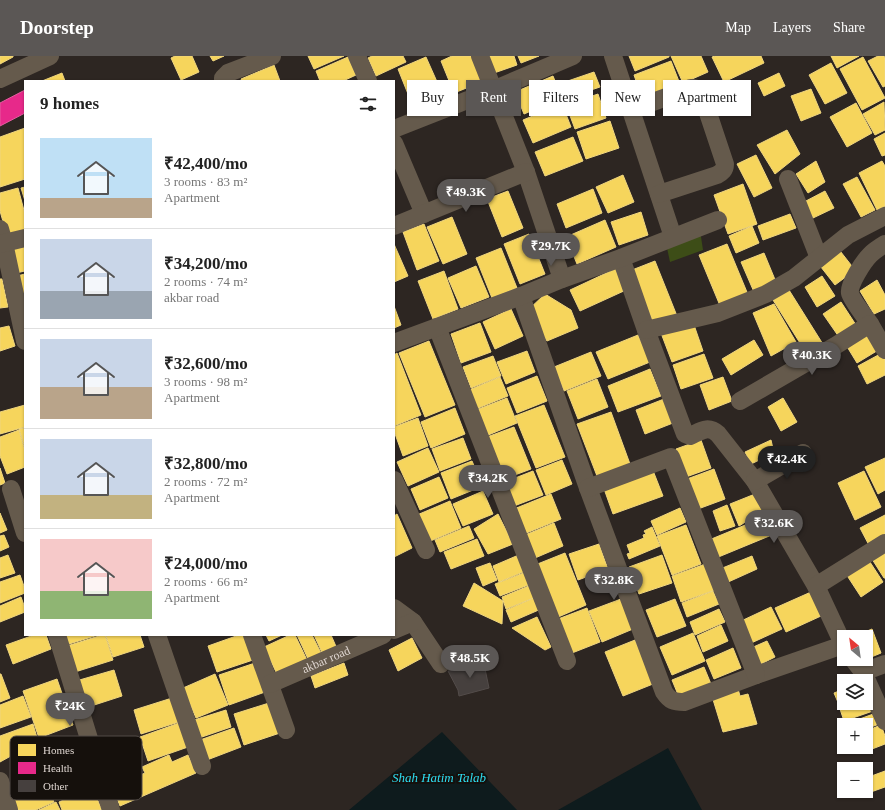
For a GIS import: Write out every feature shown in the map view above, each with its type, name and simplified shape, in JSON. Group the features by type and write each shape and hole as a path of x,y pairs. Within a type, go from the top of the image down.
{"street":[{"path":"0,80 50,56"},
{"path":"223,80 228,73 272,56"},
{"path":"357,56 368,80"},
{"path":"480,56 489,80"},
{"path":"517,80 573,56"},
{"path":"614,56 622,80"},
{"path":"655,101 691,88 697,88 702,95 725,164 723,171 717,175 658,194"},
{"path":"395,129 466,101"},
{"path":"503,116 526,172 562,279"},
{"path":"633,116 673,237"},
{"path":"395,145 424,214"},
{"path":"395,226 526,172"},
{"path":"788,179 819,258"},
{"path":"646,330 718,313 766,294 794,278 848,235 885,216"},
{"path":"395,343 562,279 622,258 718,220"},
{"path":"24,238 1,239 24,337"},
{"path":"885,244 869,256 855,275 849,292 885,350"},
{"path":"622,258 646,330 685,434 690,436 705,429 714,431 718,434 755,482 816,586 838,630"},
{"path":"520,296 588,488 664,692 668,698 677,702 684,702 756,675 837,658"},
{"path":"740,401 870,324"},
{"path":"437,326 567,661"},
{"path":"755,482 804,453"},
{"path":"588,488 671,457 756,675"},
{"path":"395,482 426,550"},
{"path":"12,489 24,530"},
{"path":"816,586 885,543"},
{"path":"395,609 414,622 441,664"},
{"path":"395,630 414,622"},
{"path":"57,636 89,736"},
{"path":"157,636 202,766"},
{"path":"252,636 286,730"},
{"name":"akbar road","path":"270,684 381,636"},
{"path":"873,661 885,664"},
{"path":"857,666 885,721"},
{"path":"0,781 10,810"},
{"path":"109,800 112,810"}],"green space":[{"path":"700,230 703,250 670,262 666,243"}],"water":[{"name":"Shah Hatim Talab","path":"442,732 517,810 349,810"},
{"path":"668,748 702,810 558,810"}],"building: Homes":[{"path":"0,56 13,56 13,57 0,64"},
{"path":"175,56 192,56 199,72 181,80 171,58"},
{"path":"210,56 224,56 213,61"},
{"path":"308,56 344,56 314,69"},
{"path":"372,56 403,56 406,62 376,76 368,58"},
{"path":"452,56 474,56 484,80 466,80 466,88 458,91 458,80 449,80 441,61"},
{"path":"488,56 514,56 517,65 494,73"},
{"path":"518,56 539,56 521,63"},
{"path":"629,56 669,56 669,57 635,71"},
{"path":"671,56 701,56 708,72 690,80 682,80"},
{"path":"761,56 764,63 728,80 723,80 712,57"},
{"path":"831,56 859,56 837,68"},
{"path":"878,56 884,56 885,58 885,86 883,87 868,61"},
{"path":"348,57 356,75 345,80 320,80 316,71"},
{"path":"426,57 436,80 407,80 407,92 398,69"},
{"path":"863,57 885,98 862,110 840,69"},
{"path":"671,61 678,80 663,80 663,90 655,93 655,80 636,80 634,75"},
{"path":"831,63 847,93 825,104 809,75"},
{"path":"274,65 280,80 242,80"},
{"path":"594,72 600,87 593,89 593,80 571,80"},
{"path":"62,73 65,80 44,80"},
{"path":"779,73 785,86 764,96 758,83"},
{"path":"553,76 555,80 544,80"},
{"path":"529,86 529,112 524,114 521,107 521,89"},
{"path":"811,89 821,113 801,121 791,96"},
{"path":"598,94 601,103 601,116 605,116 606,118 575,129 570,116 593,116 593,96"},
{"path":"884,102 885,130 875,135 863,114"},
{"path":"856,103 872,133 847,147 830,117"},
{"path":"533,116 567,116 571,127 533,143 523,120"},
{"path":"610,121 619,148 586,159 577,132"},
{"path":"24,128 24,179 0,187 0,137"},
{"path":"787,130 800,154 775,174 757,145"},
{"path":"885,133 885,155 882,156 874,139"},
{"path":"573,137 583,161 545,176 535,152"},
{"path":"756,155 772,188 754,197 737,164"},
{"path":"816,161 825,182 808,193 796,174"},
{"path":"882,161 885,166 885,206 877,210 859,173"},
{"path":"623,175 634,202 608,213 596,187"},
{"path":"857,177 875,210 861,217 843,184"},
{"path":"743,184 757,224 728,234 714,195"},
{"path":"24,187 24,198 21,188"},
{"path":"18,188 24,210 24,234 8,239 0,211 0,193"},
{"path":"593,189 602,213 566,228 557,204"},
{"path":"508,191 523,228 502,237 487,199"},
{"path":"825,191 834,208 813,218 804,202"},
{"path":"641,212 648,235 619,245 611,222"},
{"path":"790,214 796,228 763,240 758,226"},
{"path":"452,217 467,254 443,264 427,227"},
{"path":"605,220 616,247 577,264 566,237"},
{"path":"424,224 439,261 417,270 403,232"},
{"path":"752,226 759,243 736,253 729,236"},
{"path":"529,234 545,274 520,284 504,244"},
{"path":"24,242 24,271 16,273 10,246"},
{"path":"727,244 749,297 721,308 699,255"},
{"path":"395,246 408,276 395,282"},
{"path":"837,247 855,270 835,285 817,262"},
{"path":"501,248 517,288 492,298 476,258"},
{"path":"764,253 776,282 754,292 741,262"},
{"path":"655,261 677,316 654,325 632,270"},
{"path":"476,266 489,297 461,308 448,278"},
{"path":"617,268 626,290 580,311 570,290"},
{"path":"444,271 458,309 433,319 418,281"},
{"path":"24,274 24,296 17,276"},
{"path":"822,276 835,296 817,307 805,287"},
{"path":"0,279 2,279 8,307 0,308"},
{"path":"877,280 885,295 885,309 874,314 860,291"},
{"path":"789,290 826,349 810,359 773,300"},
{"path":"545,294 571,310 578,328 547,341 526,312"},
{"path":"841,302 856,325 839,337 823,314"},
{"path":"774,304 796,342 771,356 753,313"},
{"path":"395,309 401,325 395,328"},
{"path":"511,309 523,336 495,349 483,322"},
{"path":"693,322 703,351 672,362 661,333"},
{"path":"480,323 491,352 461,363 451,334"},
{"path":"9,326 15,346 0,351 0,328"},
{"path":"869,331 880,349 857,363 846,345"},
{"path":"638,335 650,362 608,379 596,352"},
{"path":"754,340 763,355 731,375 722,359"},
{"path":"429,341 455,405 425,417 399,353"},
{"path":"527,351 535,372 506,384 497,362"},
{"path":"591,352 601,376 564,391 554,367"},
{"path":"397,353 421,415 395,426 395,354"},
{"path":"882,353 885,359 885,375 867,384 858,366"},
{"path":"704,354 713,378 681,389 673,365"},
{"path":"493,356 501,376 471,388 463,367"},
{"path":"650,369 661,396 618,412 608,386"},
{"path":"537,376 547,401 517,413 507,388"},
{"path":"500,377 508,396 476,409 469,390"},
{"path":"723,377 732,401 709,410 700,385"},
{"path":"597,379 608,407 578,419 567,391"},
{"path":"507,398 517,423 486,436 476,410"},
{"path":"783,398 797,422 781,431 768,407"},
{"path":"664,399 673,423 645,434 636,410"},
{"path":"24,405 24,427 0,434 0,412"},
{"path":"544,405 565,457 536,468 515,416"},
{"path":"455,408 465,434 431,448 421,422"},
{"path":"611,412 630,464 597,476 577,424"},
{"path":"418,418 428,446 403,456 395,434 395,427"},
{"path":"514,427 531,469 504,479 487,437"},
{"path":"24,428 24,445 19,429"},
{"path":"19,430 24,448 24,467 7,474 0,456 0,437"},
{"path":"463,438 471,459 440,471 432,449"},
{"path":"701,440 711,468 686,477 676,449"},
{"path":"771,440 774,453 751,464 745,452"},
{"path":"428,448 439,472 408,486 397,462"},
{"path":"885,458 885,490 878,494 865,467"},
{"path":"562,460 572,484 546,495 536,470"},
{"path":"472,461 483,486 451,499 441,473"},
{"path":"0,468 5,483 0,485"},
{"path":"652,468 663,496 613,514 603,486"},
{"path":"714,469 725,499 698,509 687,479"},
{"path":"533,471 543,495 514,506 505,482"},
{"path":"864,471 881,507 855,520 838,483"},
{"path":"439,477 448,498 420,510 411,489"},
{"path":"483,491 493,514 463,526 453,504"},
{"path":"551,494 561,519 524,534 514,509"},
{"path":"755,494 763,511 739,526 730,504"},
{"path":"450,501 461,528 428,542 417,515"},
{"path":"727,505 735,526 720,531 713,511"},
{"path":"680,508 686,522 657,535 651,521"},
{"path":"0,513 7,530 0,533"},
{"path":"397,514 412,548 395,556 395,515"},
{"path":"498,514 513,544 488,554 474,529"},
{"path":"772,514 779,532 716,558 709,540"},
{"path":"885,515 885,541 871,549 860,528"},
{"path":"554,523 563,546 535,558 525,535"},
{"path":"686,525 701,564 672,575 657,536"},
{"path":"469,526 474,538 440,552 435,540"},
{"path":"652,527 660,546 629,559 627,554 630,553 627,545 644,538 643,535 646,534 644,531"},
{"path":"4,535 9,547 0,551 0,536"},
{"path":"477,539 484,556 451,569 444,552"},
{"path":"599,544 608,569 578,580 569,554"},
{"path":"885,551 885,578 884,578 872,559"},
{"path":"565,553 586,605 556,618 535,565"},
{"path":"521,554 528,570 499,582 493,566"},
{"path":"8,555 15,573 0,578 0,558"},
{"path":"662,555 672,583 639,594 629,567"},
{"path":"752,556 757,569 726,583 720,569"},
{"path":"868,559 883,582 861,597 846,574"},
{"path":"490,563 497,580 483,586 476,568"},
{"path":"708,563 718,589 681,602 672,576"},
{"path":"526,572 531,584 500,596 495,584"},
{"path":"20,575 24,586 24,593 0,603 0,582"},
{"path":"474,583 503,601 502,624 463,606"},
{"path":"531,585 536,597 506,609 502,597"},
{"path":"713,591 719,604 687,617 682,603"},
{"path":"811,592 821,616 786,632 775,608"},
{"path":"21,597 24,605 24,612 0,622 0,606"},
{"path":"536,597 541,609 511,622 506,610"},
{"path":"621,599 633,629 602,642 589,611"},
{"path":"675,599 686,626 657,637 646,610"},
{"path":"771,607 782,629 749,644 739,622"},
{"path":"587,608 600,642 572,653 558,619"},
{"path":"719,609 725,622 695,635 690,622"},
{"path":"537,617 551,647 545,650 512,628"},
{"path":"721,625 728,641 703,652 697,636"},
{"path":"873,632 881,653 873,656"},
{"path":"693,633 705,661 672,675 660,647"},
{"path":"31,636 46,636 51,649 13,664 6,645"},
{"path":"63,636 95,636 66,645"},
{"path":"99,636 105,636 113,660 75,672 67,646"},
{"path":"106,636 140,636 144,647 113,657"},
{"path":"236,636 245,636 253,660 217,672 208,646"},
{"path":"266,636 280,636 269,641"},
{"path":"288,636 295,636 307,660 277,674 264,647"},
{"path":"297,636 312,636 322,655 309,661"},
{"path":"314,636 331,636 338,651 324,657"},
{"path":"412,638 422,658 398,671 389,650"},
{"path":"635,640 653,684 623,696 605,652"},
{"path":"767,641 775,657 759,665 751,648"},
{"path":"733,648 741,668 714,679 706,660"},
{"path":"255,663 265,692 229,705 219,675"},
{"path":"344,663 348,675 315,688 311,676"},
{"path":"704,667 711,684 679,697 672,680"},
{"path":"114,670 122,696 85,708 76,681"},
{"path":"0,674 10,698 0,702"},
{"path":"215,674 228,705 196,718 183,688"},
{"path":"57,679 73,725 44,736 38,736 23,691"},
{"path":"737,685 740,696 748,694 757,724 723,732 711,693"},
{"path":"837,692 837,700 834,693"},
{"path":"23,696 31,717 0,728 0,705"},
{"path":"172,698 179,722 141,734 134,710"},
{"path":"269,703 280,733 244,745 234,714"},
{"path":"226,710 231,727 199,738 194,720"},
{"path":"840,710 873,711 853,718 843,718"},
{"path":"876,713 879,724 873,726 873,718 862,718"},
{"path":"179,723 188,747 148,761 142,743 142,736"},
{"path":"33,724 37,736 10,736 10,756 0,762 0,736"},
{"path":"881,725 885,736 885,744 873,749 873,728"},
{"path":"234,728 241,747 207,760 200,740"},
{"path":"169,755 172,762 188,755 196,773 142,796 142,774 145,773 142,767"},
{"path":"885,771 885,787 873,791 873,775"},
{"path":"10,792 10,800 53,800 54,802 36,810 12,810 6,794"},
{"path":"63,800 98,800 102,810 62,810 59,802"},
{"path":"117,800 134,800 120,806"},
{"path":"56,802 60,810 39,810"}],"building: Health":[{"path":"24,91 24,114 0,126 0,103"}],"building: Other":[{"path":"484,664 489,688 459,696 458,690 448,671"}]}
